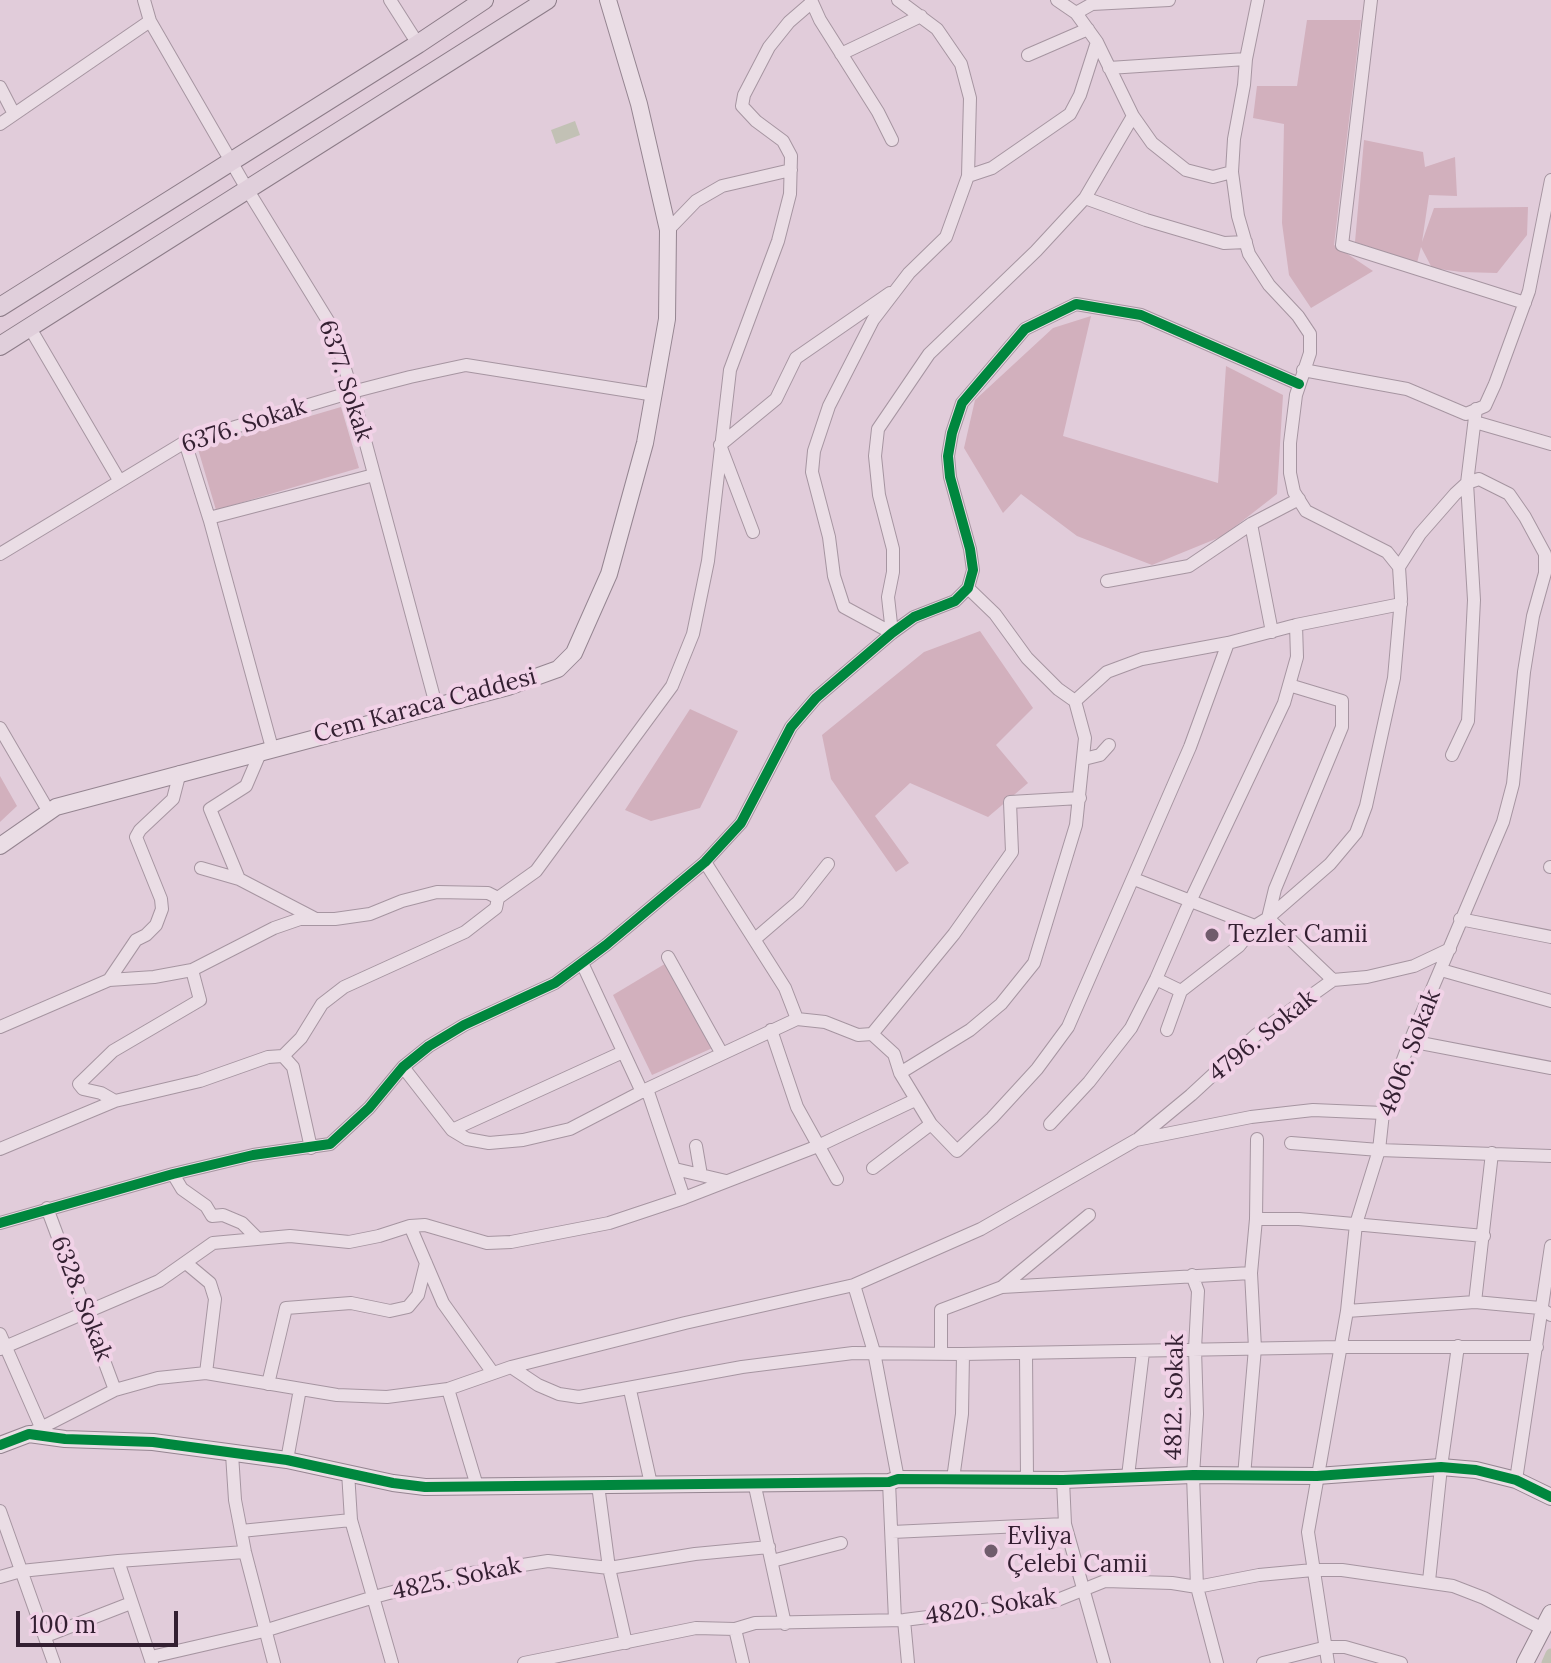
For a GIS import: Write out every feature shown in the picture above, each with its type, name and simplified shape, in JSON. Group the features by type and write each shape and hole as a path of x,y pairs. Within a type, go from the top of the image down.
{"main road":[{"path":"2,299 232,161 484,0"},
{"path":"0,346 547,0"}],"street":[{"name":"6377. Sokak","path":"144,0 150,21 247,189 333,329 436,705"},
{"path":"390,0 418,44"},
{"name":"Cem Karaca Caddesi","path":"0,846 49,812 95,795 508,687 558,669 574,653 609,574 645,443 667,319 668,230 639,104 608,0"},
{"path":"1057,0 1076,13 1097,42 1133,116 1152,143 1186,170 1213,177 1232,172"},
{"path":"1076,13 1092,4 1169,0"},
{"path":"1258,0 1246,59 1232,172 1238,216 1249,254 1269,285 1310,334 1310,353 1299,384 1290,443 1290,473 1306,511 1387,552 1399,567"},
{"path":"1371,0 1342,245 1525,303"},
{"path":"0,1149 115,1101 158,1088 200,1081 268,1057 283,1056 301,1038 322,1004 344,987 465,932 496,908 498,898 536,871 672,686 693,634 708,561 730,370 778,241 790,194 791,156 783,141 742,106 754,72 769,47 811,1 892,140"},
{"path":"892,633 844,607 834,576 829,537 812,472 814,451 829,406 873,320 899,286 946,237 968,176 970,98 961,64 937,29 901,1"},
{"path":"841,54 921,16"},
{"path":"0,124 150,21"},
{"path":"1028,55 1088,29"},
{"path":"968,176 992,168 1070,114 1080,95 1097,42"},
{"path":"1109,68 1246,59"},
{"path":"0,87 14,114"},
{"path":"892,633 888,597 893,549 879,495 875,456 878,429 929,354 1036,251 1085,198 1133,116"},
{"path":"668,230 696,201 722,186 791,170"},
{"path":"1452,755 1468,721 1474,600 1476,415 1485,406 1495,384 1525,303 1551,182"},
{"path":"1085,198 1224,243 1246,242"},
{"path":"720,445 776,399 796,358 899,286"},
{"path":"0,1223 173,1174 253,1155 330,1144 369,1108 403,1067 429,1046 464,1025 555,983 705,862 741,823 791,727 816,698 914,617 955,601 968,588 973,570 950,477 948,456 952,433 962,403 1025,329 1076,304 1141,315 1299,384"},
{"path":"30,328 119,480"},
{"name":"6376. Sokak","path":"0,554 185,442 352,392 466,365 655,395"},
{"path":"1303,370 1407,389 1551,444"},
{"path":"185,442 209,518 266,749 246,786 210,809 239,879"},
{"path":"720,445 753,532"},
{"path":"209,518 374,475"},
{"path":"1167,1030 1181,991 1239,946 1255,926 1330,864 1356,833 1366,806 1394,678 1401,604 1399,567 1420,534 1473,481"},
{"name":"4806. Sokak","path":"1328,1663 1308,1532 1347,1311 1356,1224 1379,1150 1383,1113 1460,919 1503,822 1513,784 1533,616 1545,573 1545,554 1509,494 1473,481"},
{"path":"1107,581 1189,566 1251,524 1299,499"},
{"path":"1251,524 1272,632"},
{"path":"900,1073 934,1054 991,1013 1034,963 1064,870 1080,798 1085,738 1075,701 1058,689 1027,658 995,614 968,588"},
{"path":"1075,701 1107,672 1142,659 1401,604"},
{"path":"1050,1124 1089,1082 1131,1028 1156,979 1284,703 1297,657 1296,625"},
{"path":"403,1067 452,1130 467,1139 489,1143 523,1140 570,1129 644,1090 797,1019 825,1022 858,1035 872,1034 894,1054 900,1073 915,1100 931,1124 957,1151 1037,1069 1068,1027 1190,747 1228,643"},
{"path":"1268,918 1275,889 1342,727 1342,701 1289,685"},
{"path":"0,728 49,812"},
{"path":"1084,759 1100,755 1109,745"},
{"path":"109,980 136,940 156,925 162,909 161,899 136,837 173,799 180,772"},
{"path":"872,1034 954,934 1012,852 1010,802 1080,798"},
{"path":"705,862 785,988 797,1019"},
{"path":"755,939 798,902 828,864"},
{"path":"201,868 239,879 317,919"},
{"path":"1134,879 1255,926"},
{"path":"0,1027 109,980 154,977 192,970 274,928 300,919 370,914 437,892 488,893 498,898"},
{"path":"1268,918 1333,980"},
{"path":"1460,919 1551,937"},
{"name":"4796. Sokak","path":"1136,1140 1256,1035 1333,980 1367,977 1414,966 1450,949"},
{"path":"668,957 722,1054"},
{"path":"582,963 644,1090 684,1198"},
{"path":"115,1101 101,1093 83,1089 79,1084 113,1051 200,1000 192,970"},
{"path":"1441,970 1551,1001"},
{"path":"1156,979 1181,991"},
{"path":"771,1030 797,1107 837,1179"},
{"path":"1410,1041 1551,1068"},
{"path":"452,1130 623,1052"},
{"path":"283,1056 293,1067 311,1148"},
{"path":"35,1430 2,1343 159,1281 213,1243 290,1236 349,1242 425,1225 487,1243 511,1242 609,1223 684,1198 818,1146 915,1100"},
{"path":"0,1445 115,1390 158,1378 206,1373 337,1395 387,1397 448,1389 511,1367 854,1285 981,1229 1136,1140 1251,1117 1297,1112 1383,1113"},
{"path":"873,1168 931,1124"},
{"path":"1244,1476 1255,1348 1251,1273 1256,1219 1257,1139"},
{"path":"1291,1143 1379,1150 1551,1156"},
{"path":"696,1146 701,1175"},
{"path":"1475,1302 1492,1153"},
{"path":"675,1169 728,1181"},
{"path":"173,1174 182,1189 206,1206 212,1216 223,1215 242,1223 256,1237"},
{"name":"6328. Sokak","path":"47,1208 115,1390"},
{"path":"1002,1287 1089,1215"},
{"path":"1256,1219 1299,1219 1484,1236"},
{"path":"410,1226 443,1303 493,1373"},
{"path":"1516,1480 1537,1347 1546,1312 1551,1246"},
{"path":"186,1263 210,1283 215,1299 206,1373"},
{"path":"268,1384 286,1308 351,1303 390,1311 408,1307 418,1295 426,1263"},
{"path":"941,1354 941,1310 1002,1287 1251,1273"},
{"name":"4812. Sokak","path":"1192,1275 1198,1291 1193,1475 1197,1587 1217,1663"},
{"path":"854,1285 874,1352 894,1480 892,1532 900,1620 908,1663"},
{"path":"1347,1311 1475,1302 1546,1312"},
{"path":"1429,1581 1458,1346"},
{"path":"511,1367 538,1385 559,1394 579,1397 742,1367 853,1353 1537,1347"},
{"path":"1128,1476 1143,1352"},
{"path":"1026,1353 1027,1478"},
{"path":"953,1479 962,1414 963,1354"},
{"path":"287,1460 300,1389"},
{"path":"448,1389 477,1486"},
{"path":"630,1390 651,1484"},
{"path":"35,1430 65,1439 153,1442 287,1460 425,1487 1063,1480 1193,1475 1317,1476 1441,1467 1476,1470 1516,1480 1551,1497"},
{"path":"232,1454 235,1500 245,1552 274,1663"},
{"path":"348,1472 351,1520 392,1663"},
{"path":"1063,1480 1065,1524 1081,1590 1104,1663"},
{"path":"754,1482 785,1624"},
{"path":"598,1485 609,1568 626,1643"},
{"path":"0,1511 54,1663"},
{"path":"241,1531 351,1520"},
{"path":"892,1532 1065,1524"},
{"name":"4825. Sokak","path":"152,1660 453,1576 548,1561 609,1568 695,1554 771,1554 841,1543"},
{"path":"0,1577 21,1571 118,1561 245,1552"},
{"path":"118,1561 152,1660"},
{"name":"4820. Sokak","path":"524,1663 696,1628 735,1629 755,1623 900,1620 1055,1601 1105,1581 1197,1587 1259,1575 1313,1570 1342,1570 1453,1586 1484,1598 1543,1629"},
{"path":"46,1636 131,1603"},
{"path":"1525,1663 1551,1613"},
{"path":"735,1629 743,1663"},
{"path":"1263,1663 1327,1647 1345,1647 1401,1663"}],"shaded area":[{"path":"1307,20 1361,20 1334,245 1373,271 1311,308 1289,275 1282,223 1284,124 1253,118 1257,86 1297,86"},
{"path":"575,121 580,135 556,144 551,130"},
{"path":"1364,140 1423,152 1425,167 1455,157 1457,196 1429,195 1422,242 1434,208 1528,207 1527,235 1497,273 1432,268 1421,247 1417,263 1355,242"},
{"path":"1091,316 1063,436 1218,483 1226,366 1283,395 1277,494 1223,536 1152,565 1077,536 1021,494 1003,513 964,448 975,400 1053,328"},
{"path":"341,407 359,468 216,510 198,449"},
{"path":"980,631 1033,708 996,745 1028,783 988,817 910,783 875,816 909,863 896,872 831,779 822,735 924,652"},
{"path":"690,709 738,731 700,808 651,821 625,810"},
{"path":"0,776 17,806 0,822"},
{"path":"668,962 717,1046 652,1075 613,995"}],"waterway":[{"path":"1547,1663 1551,1654"}],"cycle path":[{"path":"0,1223 173,1174 253,1155 330,1144 369,1108 403,1067 429,1046 464,1025 555,983 606,945 705,862 741,823 791,727 816,698 914,617 955,601 968,588 973,570 950,477 948,456 952,433 962,403 1025,329 1076,304 1141,315 1299,384"},
{"path":"0,1445 29,1434 65,1439 153,1442 287,1460 425,1487 889,1482 898,1479 1063,1480 1193,1475 1317,1476 1441,1467 1476,1470 1516,1480 1551,1497"}],"place":[{"name":"Tezler Camii","path":"1212,935"},
{"name":"Evliya Çelebi Camii","path":"991,1551"}]}
